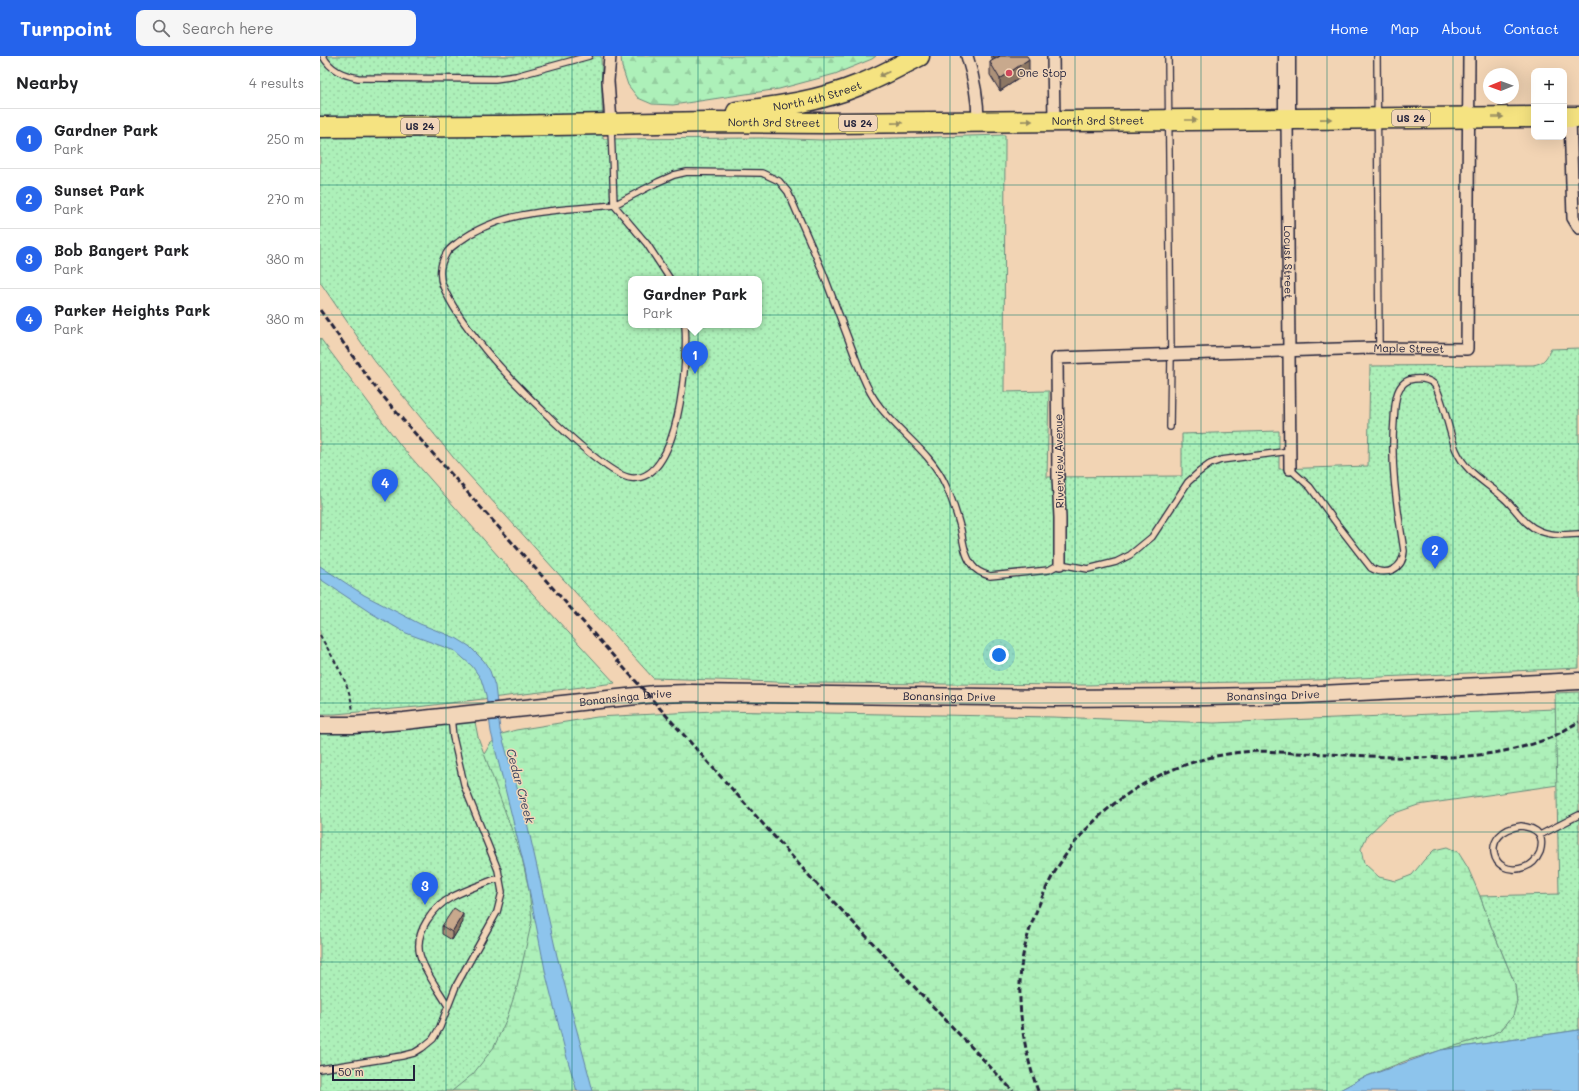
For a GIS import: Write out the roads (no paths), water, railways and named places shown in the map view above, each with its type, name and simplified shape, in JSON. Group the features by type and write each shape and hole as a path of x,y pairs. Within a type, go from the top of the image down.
{"highway":[{"name":"North 4th Street","path":"662,122 773,107 823,97 859,86 919,56"},
{"name":"North 3rd Street","path":"662,122 825,123 1531,117"},
{"name":"US 24","path":"320,127 497,126 662,122"}],"street":[{"path":"610,56 608,81 611,123"},
{"path":"967,56 972,70 978,101 978,122"},
{"path":"1053,56 1054,121"},
{"name":"Locust Street","path":"1287,56 1290,469"},
{"name":"Maple Street","path":"1057,358 1290,352 1379,348 1467,349 1469,56"},
{"path":"1571,117 1573,218 1579,228"},
{"name":"Riverview Avenue","path":"1057,358 1060,564"},
{"name":"Bonansinga Drive","path":"320,725 354,725 655,694 690,693 1056,698 1211,697 1300,695 1579,680"}],"lane":[{"path":"323,56 327,63 336,70 344,75 358,78 495,79 516,76 589,56"},
{"path":"1168,56 1171,355 1170,427"},
{"path":"1377,56 1379,348"},
{"path":"611,123 614,205 647,244 668,276"},
{"path":"685,328 685,358 681,395 674,432 662,459 650,474 638,478 630,478 617,473 584,448 540,408 484,349 465,323 443,285 441,267 447,252 466,236 499,220 523,215 614,205 658,182 674,175 687,172 755,173 771,176 779,181 788,192 813,247 871,395 881,408 925,454 940,473 955,511 966,553 972,565 977,570 990,576 1049,570 1060,564 1088,569 1104,566 1130,555 1152,537 1188,482 1210,464 1222,460 1290,451"},
{"path":"1290,469 1310,487 1371,568 1384,573 1392,571 1398,567 1404,558 1404,551 1395,497 1393,472 1392,440 1395,406 1400,387 1411,379 1421,378 1428,380 1437,388 1456,449 1462,463 1468,469 1504,498 1528,524 1539,531 1556,536 1579,534"},
{"path":"320,1069 414,1053 433,1039 440,1027 456,986 497,912 502,892 500,877 465,788 453,737 451,715"},
{"path":"1540,835 1579,815"},
{"path":"1514,826 1527,827 1538,832 1540,835 1541,848 1538,856 1528,866 1520,869 1506,867 1500,864 1494,855 1494,844 1496,839 1507,829 1514,826"},
{"path":"448,1006 423,962 420,954 420,935 425,924 441,904 452,897 500,877"}],"water":[{"path":"320,566 364,595 420,624 456,638 469,646 484,661 490,671 495,686 500,730 526,818 557,956 593,1091 577,1091 567,1058 546,975 525,869 491,732 486,695 481,679 472,666 455,651 406,633 371,613 320,579"},
{"path":"1579,1030 1579,1091 1338,1091 1362,1078 1441,1050"}],"railway":[{"path":"320,310 371,382 403,420 813,880 1013,1091"},
{"path":"1038,1091 1025,1046 1021,1015 1021,968 1027,939 1041,900 1060,863 1079,838 1101,815 1125,796 1152,779 1181,766 1212,757 1256,751 1422,758 1455,757 1486,754 1517,748 1547,739 1579,722"}],"place":[{"name":"One Stop","path":"1009,73"},
{"name":"Gardner Park","path":"695,374"},
{"name":"Parker Heights Park","path":"385,502"},
{"name":"Sunset Park","path":"1435,569"},
{"name":"Bob Bangert Park","path":"425,905"}],"water label":[{"name":"Cedar Creek","path":"520,786"}]}
